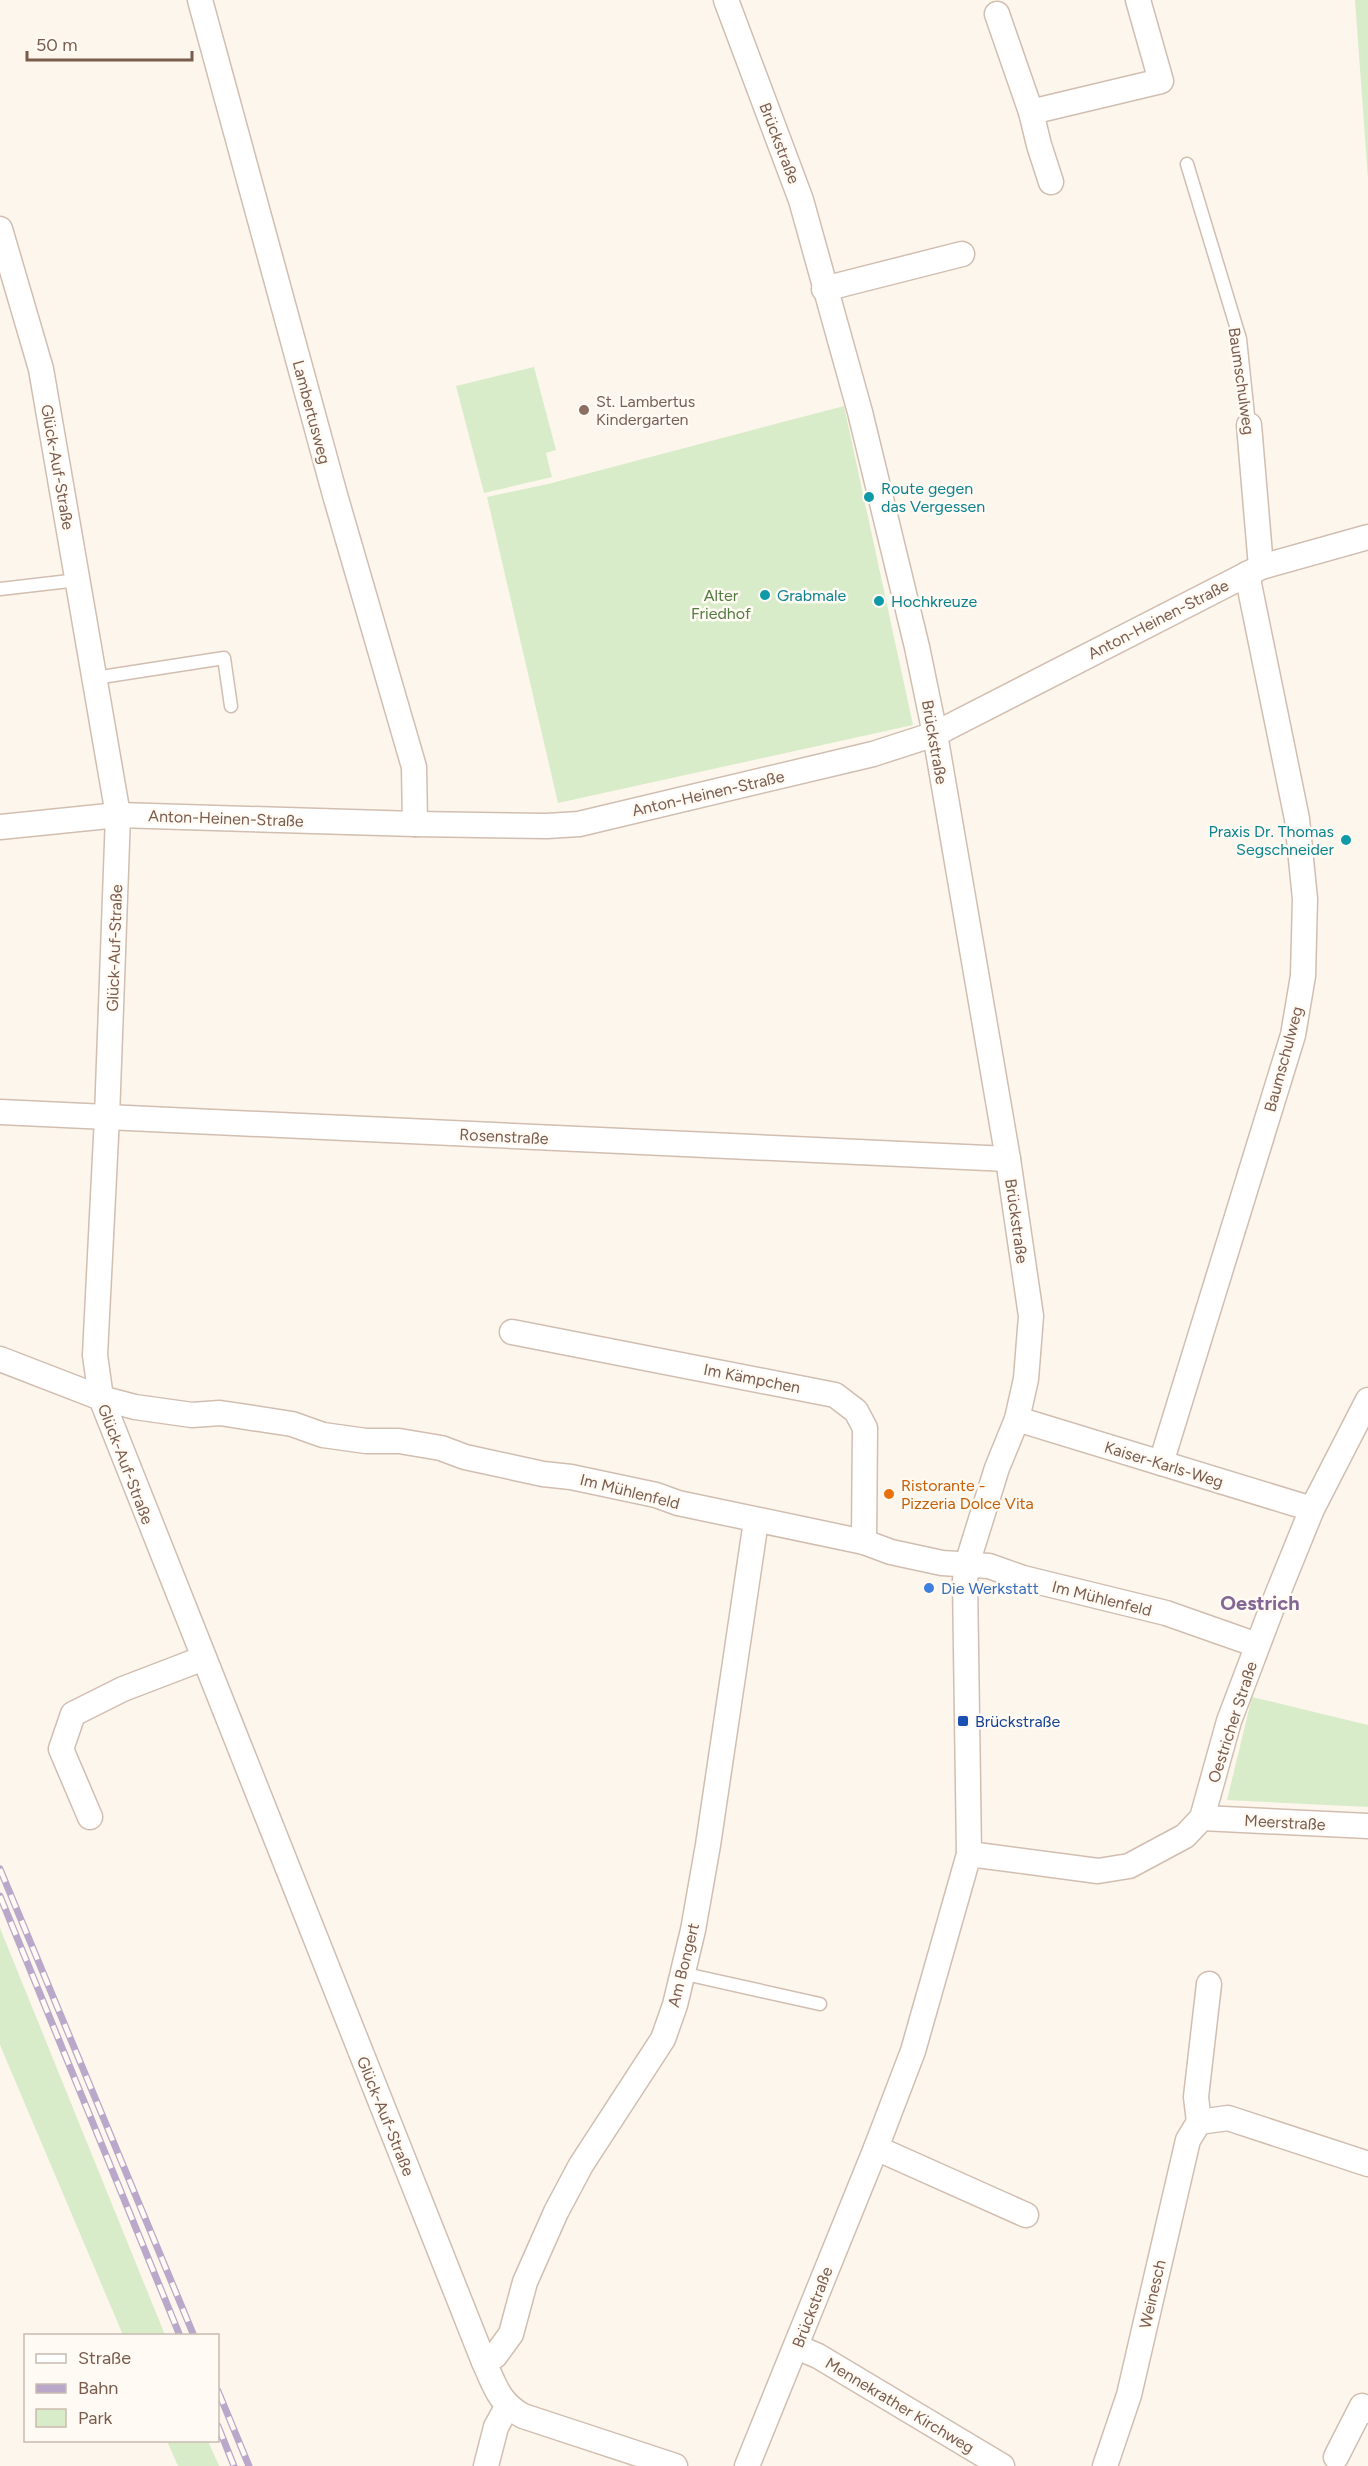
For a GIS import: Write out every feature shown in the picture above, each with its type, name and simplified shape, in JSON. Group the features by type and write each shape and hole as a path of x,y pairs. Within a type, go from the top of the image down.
{"street":[{"name":"Lambertusweg","path":"200,0 335,495 414,767 416,824"},
{"name":"Brückstraße","path":"726,0 801,200 860,412 917,647 1008,1159 1031,1316 1026,1379 1017,1419 997,1468 967,1564 965,1580 969,1854 913,2051 796,2347 755,2463"},
{"path":"1031,112 1161,81 1138,0"},
{"path":"997,15 1031,112 1051,182"},
{"name":"Glück-Auf-Straße","path":"0,230 41,369 118,814 107,1117 95,1355 100,1398 484,2362 507,2407"},
{"path":"825,289 962,254"},
{"name":"Baumschulweg","path":"1161,1463 1293,1035 1303,976 1305,899 1297,819 1254,571 1249,425"},
{"name":"Anton-Heinen-Straße","path":"0,827 118,814 416,824 547,826 579,824 873,754 934,734 1254,571 1368,537"},
{"name":"Rosenstraße","path":"0,1112 1008,1159"},
{"name":"Im Kämpchen","path":"512,1332 835,1395 856,1411 865,1428 864,1542"},
{"name":"Im Mühlenfeld","path":"0,1359 100,1398 135,1407 192,1415 220,1413 292,1424 323,1435 366,1441 399,1441 441,1448 465,1457 657,1495 678,1503 864,1542 891,1552 942,1563 989,1566 1023,1578 1166,1614 1257,1645"},
{"name":"Oestricher Straße","path":"1202,1818 1229,1721 1257,1645 1312,1509 1362,1423 1368,1400"},
{"name":"Kaiser-Karls-Weg","path":"1017,1419 1312,1509"},
{"name":"Am Bongert","path":"484,2362 495,2356 511,2334 525,2282 556,2212 581,2165 663,2039 675,2005 693,1930 708,1845 756,1521"},
{"path":"90,1817 61,1749 73,1714 123,1689 204,1658"},
{"path":"969,1854 1098,1871 1114,1870 1129,1866 1185,1836 1202,1818"},
{"name":"Meerstraße","path":"1202,1818 1368,1826"},
{"path":"1209,1984 1196,2097 1199,2122 1228,2118 1368,2164"},
{"name":"Weinesch","path":"1105,2466 1129,2395 1188,2140 1199,2122"},
{"path":"876,2148 1026,2216"},
{"name":"Mennekrather Kirchweg","path":"796,2347 818,2356 1002,2466"},
{"path":"1336,2457 1362,2406 1368,2411"},
{"path":"486,2466 496,2427 507,2407 523,2416 675,2466"}],"lane":[{"name":"Baumschulweg","path":"1188,164 1240,339 1249,425"},
{"path":"0,589 78,580"},
{"path":"95,678 224,658 231,706"},
{"path":"681,1973 820,2004"}],"green space":[{"path":"1355,0 1368,0 1368,179"},
{"path":"534,367 556,450 546,453 552,477 484,493 456,386"},
{"name":"Alter Friedhof","path":"844,406 913,725 558,803 487,497 548,484"},
{"path":"1252,1697 1368,1725 1368,1807 1227,1800"},
{"path":"0,1928 165,2334 123,2334 0,2045"},
{"path":"167,2442 208,2442 219,2466 178,2466"}],"railway":[{"path":"0,1869 193,2334"},
{"path":"0,1896 179,2334"},
{"path":"219,2393 249,2466"},
{"path":"219,2428 234,2466"}],"place":[{"name":"St. Lambertus Kindergarten","path":"584,410"},
{"name":"Route gegen das Vergessen","path":"869,497"},
{"name":"Grabmale","path":"765,595"},
{"name":"Hochkreuze","path":"879,601"},
{"name":"Praxis Dr. Thomas Segschneider","path":"1346,840"},
{"name":"Ristorante - Pizzeria Dolce Vita","path":"889,1494"},
{"name":"Die Werkstatt","path":"929,1588"},
{"name":"Brückstraße","path":"963,1721"}],"district":[{"name":"Oestrich","path":"1260,1603"}]}
